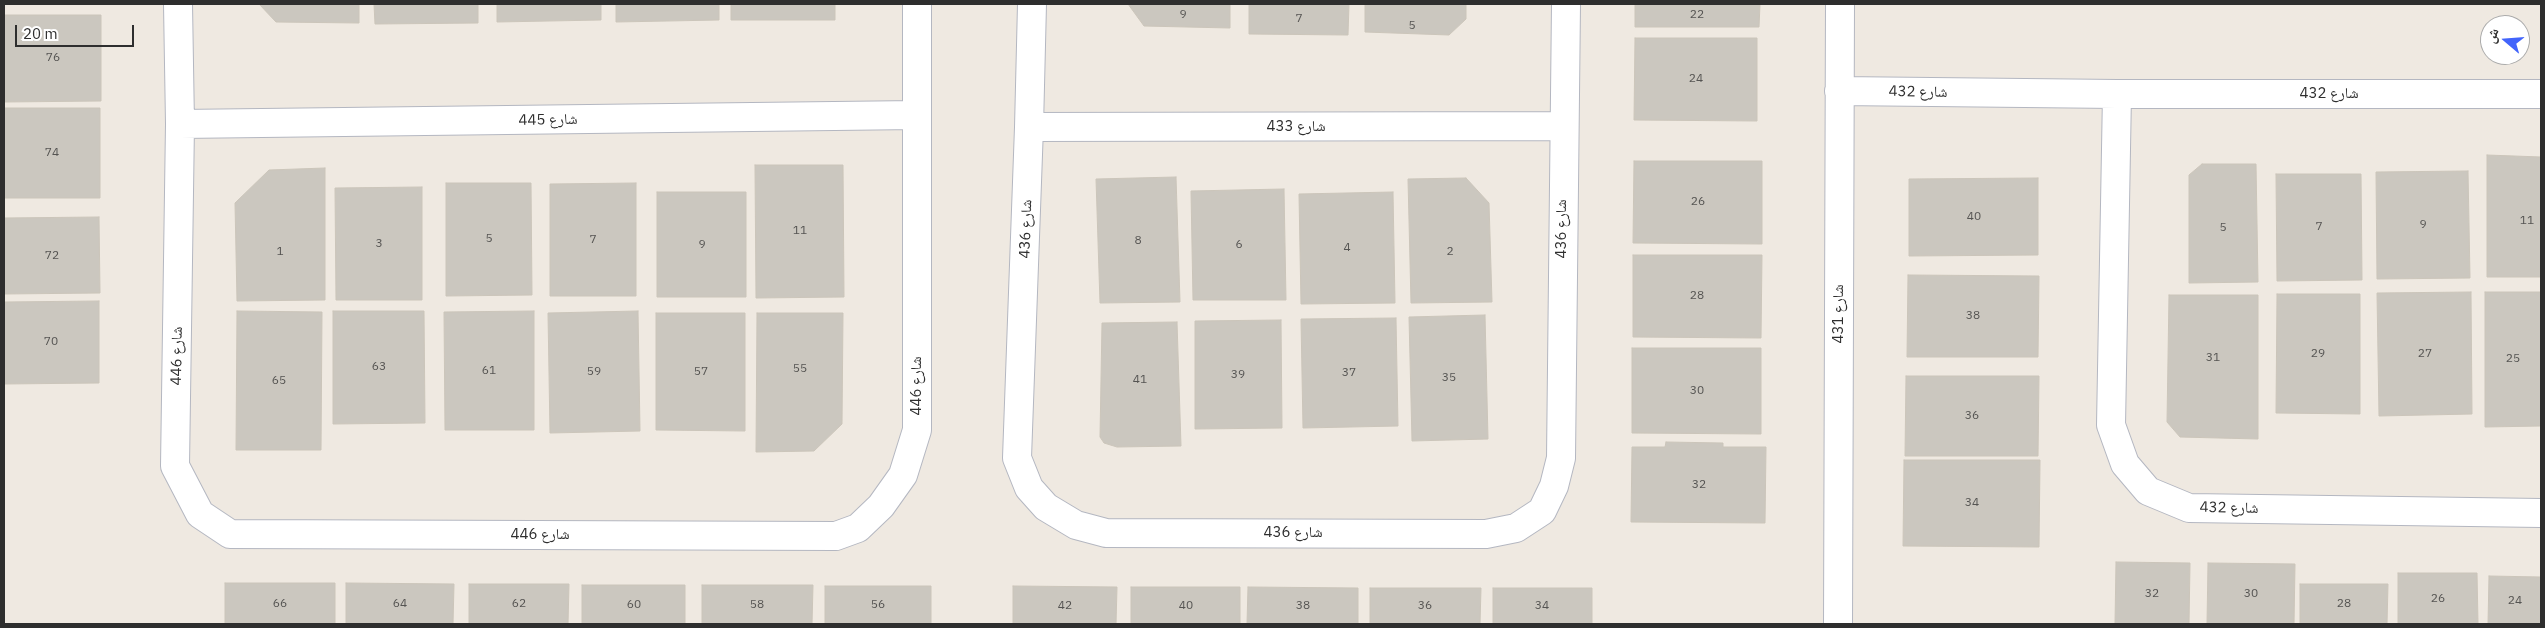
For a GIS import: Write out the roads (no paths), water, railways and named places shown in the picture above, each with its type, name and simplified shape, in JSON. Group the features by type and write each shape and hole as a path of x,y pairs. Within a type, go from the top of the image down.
{"street":[{"name":"شارع 446","path":"178,4 180,124 175,466 200,514 230,534 836,536 858,528 881,506 903,475 917,430 917,4"},
{"name":"شارع 436","path":"1032,4 1030,127 1017,458 1029,488 1046,507 1076,525 1106,533 1486,534 1516,528 1542,511 1554,486 1560,458 1566,4"},
{"name":"شارع 431","path":"1838,624 1840,4"},
{"name":"شارع 432","path":"1839,91 2117,94 2541,94"},
{"name":"شارع 432","path":"2117,94 2111,425 2125,464 2148,491 2189,508 2541,513"},
{"name":"شارع 445","path":"180,124 916,115"},
{"name":"شارع 433","path":"1030,127 1563,126"}]}
